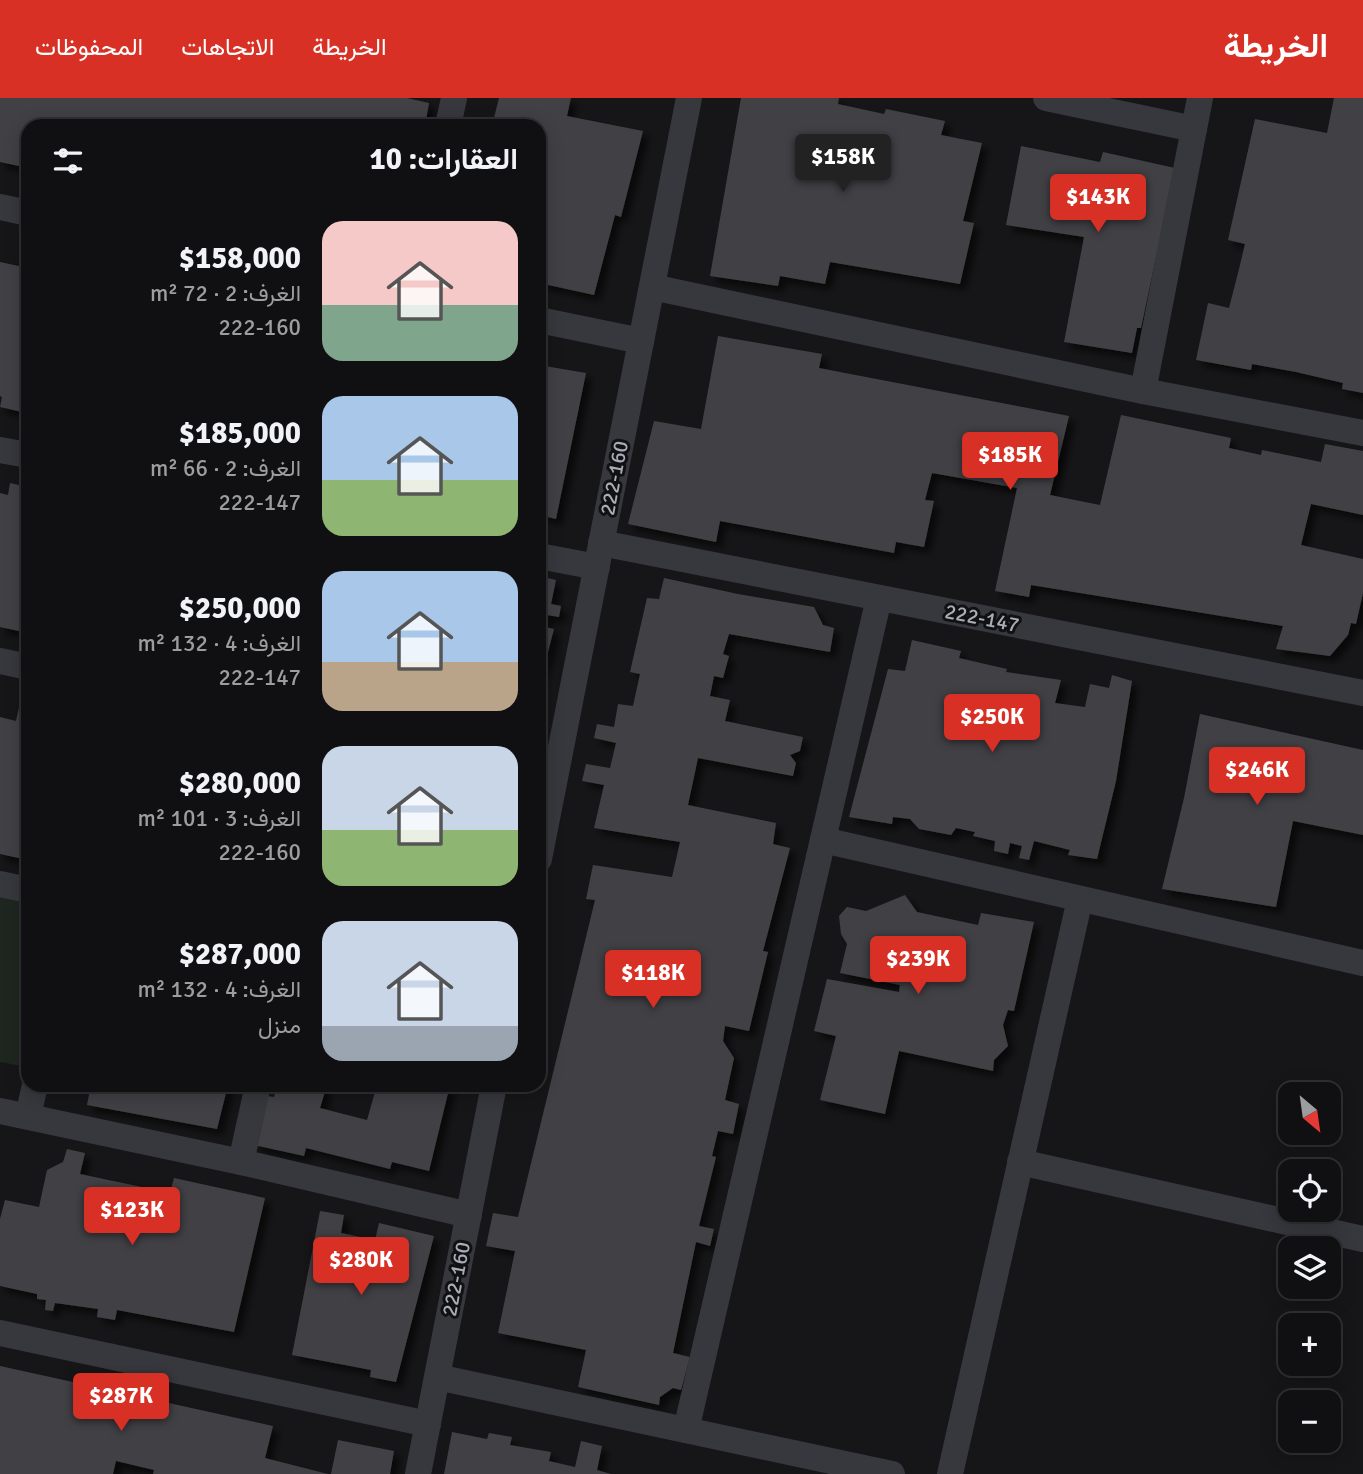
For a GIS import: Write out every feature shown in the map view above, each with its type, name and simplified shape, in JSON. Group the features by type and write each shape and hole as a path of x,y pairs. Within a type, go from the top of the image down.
{"street":[{"path":"450,119 454,98"},
{"name":"222-160","path":"546,824 689,98"},
{"path":"1046,98 1194,130"},
{"path":"1143,391 1200,98"},
{"path":"0,207 21,212"},
{"path":"652,287 1143,391 1363,433"},
{"path":"546,321 641,341"},
{"path":"0,450 21,454"},
{"name":"222-147","path":"546,555 599,555 878,598 1362,689"},
{"path":"686,1430 878,598"},
{"path":"0,661 21,666"},
{"path":"823,841 1363,963"},
{"path":"0,884 21,888"},
{"path":"950,1474 1080,899"},
{"path":"28,1116 33,1092"},
{"path":"241,1162 256,1092"},
{"name":"222-160","path":"418,1474 493,1092"},
{"path":"0,1111 469,1214"},
{"path":"1020,1162 1363,1239"},
{"path":"0,1333 428,1424"},
{"path":"437,1377 892,1474"}],"shaded area":[{"path":"0,893 21,898 21,1066 0,1062"}],"building":[{"path":"0,98 407,98 429,103 426,119 21,119 21,166 0,162"},
{"path":"499,98 571,98 567,116 643,131 621,217 615,215 594,295 546,285 546,119 494,119"},
{"path":"741,98 839,98 838,104 884,114 886,109 945,121 941,135 982,143 963,221 974,223 960,284 830,262 825,284 780,276 778,286 710,276"},
{"path":"1334,98 1363,98 1363,393 1342,389 1343,383 1296,372 1252,364 1251,370 1196,360 1208,303 1229,308 1239,269 1245,244 1228,240 1255,119 1327,133"},
{"path":"1021,146 1100,162 1103,152 1175,168 1141,328 1137,328 1132,353 1064,342 1084,237 1006,225"},
{"path":"0,262 21,266 21,412 0,407"},
{"path":"718,336 822,354 819,368 1069,416 1050,495 1100,505 1121,415 1231,438 1229,448 1261,455 1262,450 1321,462 1325,444 1363,451 1363,515 1311,504 1301,545 1363,559 1363,593 1356,624 1351,623 1348,635 1330,656 1276,649 1283,626 1031,585 1029,597 995,591 1017,488 932,473 925,500 934,501 924,547 896,542 894,553 720,521 716,542 628,524 654,421 701,429"},
{"path":"546,366 586,373 556,519 546,517"},
{"path":"10,483 21,485 21,632 0,627 0,493 8,495"},
{"path":"546,578 556,580 551,604 561,606 559,617 547,615 546,621"},
{"path":"664,578 814,607 823,625 834,628 830,652 729,634 723,654 729,656 723,678 714,676 710,696 730,700 725,721 803,737 800,751 790,755 796,763 793,776 698,758 688,805 776,823 773,844 790,848 763,951 768,952 749,1031 725,1026 723,1041 734,1058 725,1100 739,1104 733,1134 718,1131 712,1156 716,1157 699,1226 714,1229 710,1246 696,1242 673,1353 690,1357 681,1390 673,1388 660,1397 659,1405 578,1387 586,1350 498,1333 515,1251 486,1246 493,1213 518,1217 595,900 586,899 593,865 672,877 680,842 594,828 604,785 582,781 586,764 610,768 616,743 594,738 597,724 614,727 618,704 633,706 640,674 630,672 647,598 659,599"},
{"path":"546,627 554,629 546,659"},
{"path":"912,640 961,651 959,658 1007,669 1006,672 1061,680 1055,703 1085,707 1090,684 1109,688 1112,675 1132,681 1116,781 1097,859 1068,855 1070,850 1034,841 1029,860 1019,858 1022,846 1010,843 1008,854 994,851 995,841 973,836 975,832 956,828 951,835 919,829 910,819 893,817 892,824 849,817 888,669 905,671"},
{"path":"21,698 21,858 0,854 0,717 16,721"},
{"path":"1200,714 1363,750 1363,835 1293,821 1276,907 1162,889 1184,798"},
{"path":"905,895 917,912 978,925 981,913 1034,922 1014,1011 1008,1010 1003,1025 1008,1046 994,1060 993,1071 899,1051 885,1114 820,1100 836,1036 814,1031 827,979 899,992 900,985 840,973 847,944 841,934 839,916 847,907 866,911"},
{"path":"90,1092 226,1092 217,1129 87,1105"},
{"path":"275,1092 325,1092 320,1108 367,1120 375,1092 448,1092 429,1171 392,1162 390,1169 306,1148 304,1156 254,1145 267,1096 274,1097"},
{"path":"67,1149 85,1153 80,1174 170,1193 174,1178 265,1198 234,1332 117,1310 115,1320 97,1317 98,1309 55,1303 53,1311 45,1310 46,1300 37,1299 37,1294 0,1286 0,1219 5,1200 39,1207 47,1170 63,1162"},
{"path":"320,1211 344,1215 341,1233 375,1240 379,1223 434,1236 396,1382 370,1377 371,1370 292,1355"},
{"path":"0,1366 273,1426 265,1458 328,1474 153,1474 154,1470 116,1461 113,1474 0,1474"},
{"path":"452,1432 487,1439 489,1433 512,1437 510,1445 551,1452 549,1461 575,1467 581,1441 602,1446 597,1470 611,1474 444,1474"},
{"path":"338,1440 394,1451 390,1474 331,1474"}]}
